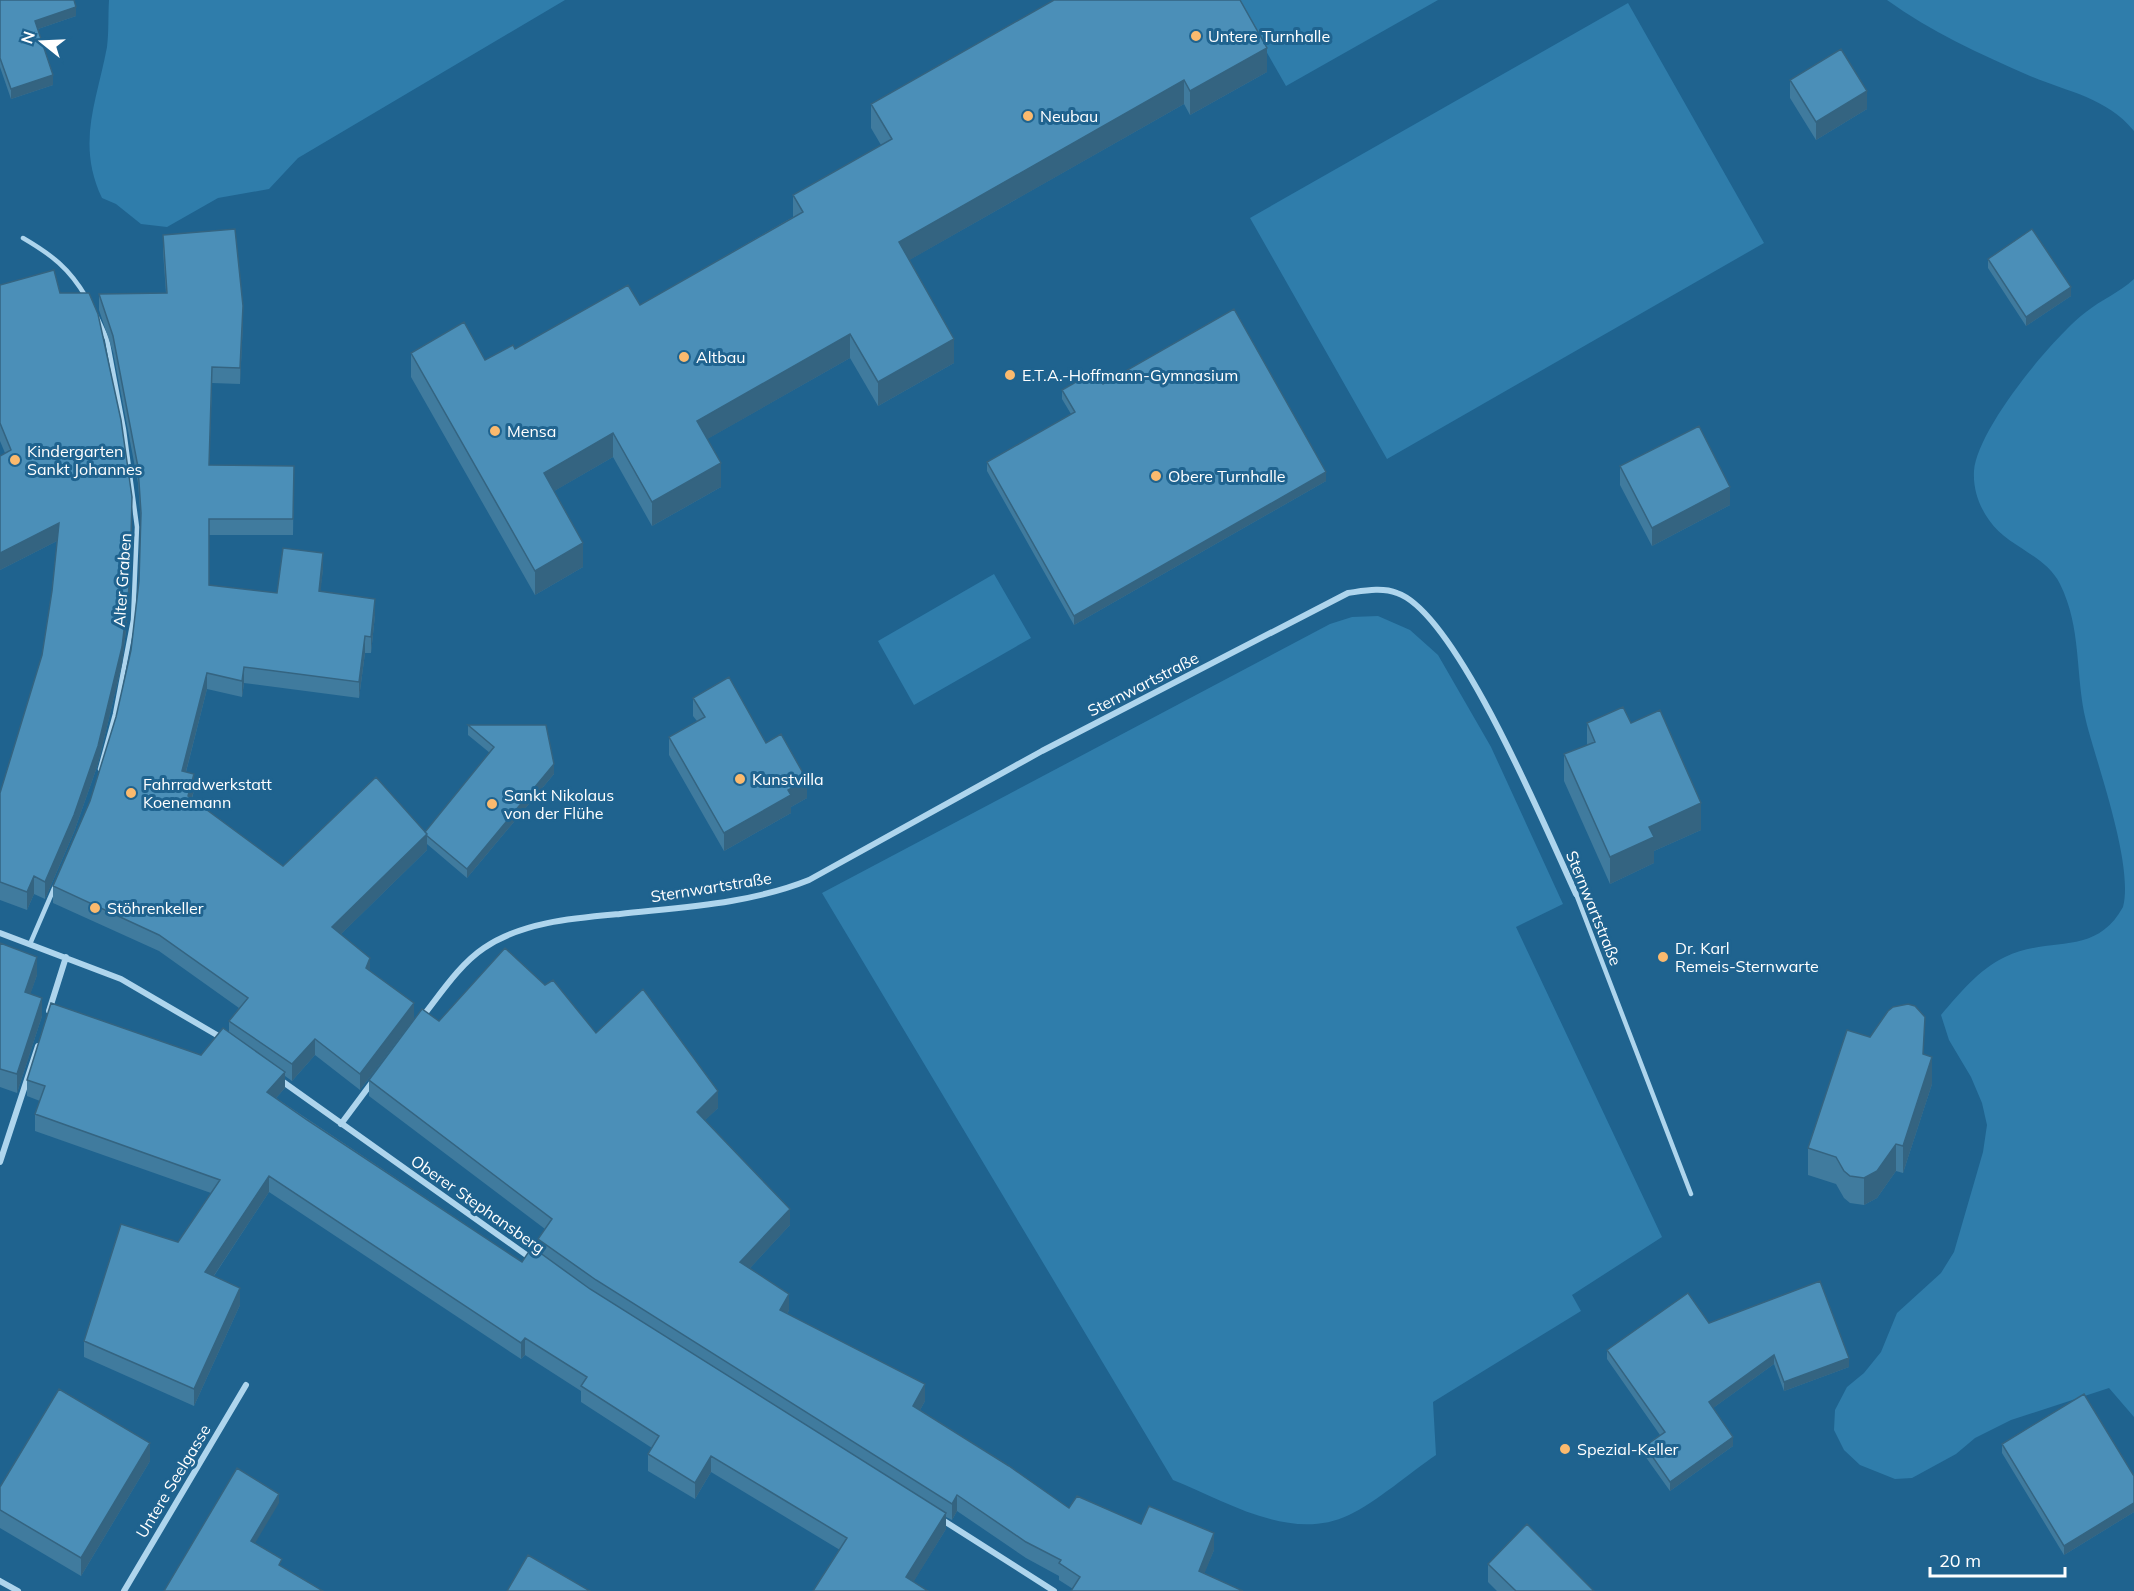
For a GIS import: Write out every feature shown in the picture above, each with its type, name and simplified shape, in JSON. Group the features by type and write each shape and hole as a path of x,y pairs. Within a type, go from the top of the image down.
{"street":[{"name":"Sternwartstraße","path":"420,1020 448,983 482,948 504,937 542,924 693,906 784,890 809,880 1042,751 1347,593 1375,590 1397,592 1416,603 1434,621 1489,709 1576,894"},
{"path":"0,933 121,979 233,1045"},
{"path":"47,1016 66,957"},
{"path":"0,1162 40,1037"},
{"name":"Oberer Stephansberg","path":"268,1071 535,1261"},
{"path":"341,1124 377,1076"},
{"name":"Untere Seelgasse","path":"124,1591 246,1385"},
{"path":"935,1515 1054,1591"},
{"path":"0,1581 18,1591"}],"lane":[{"name":"Alter Graben","path":"23,238 48,253 73,274 101,323 124,430 137,527 133,620 115,714 99,771"},
{"path":"30,944 59,878"},
{"name":"Sternwartstraße","path":"1576,894 1691,1194"}],"shaded area":[{"path":"109,0 565,0 298,158 269,189 218,198 167,227 141,224 116,204 102,198 94,178 90,159 91,122 107,47"},
{"path":"1237,0 1438,0 1286,86"},
{"path":"1887,0 2134,0 2134,131 2111,110 2099,103 1974,51 1938,32"},
{"path":"1628,3 1764,243 1387,459 1250,218"},
{"path":"2134,279 2134,1417 2109,1388 2011,1420 1975,1438 1956,1454 1912,1478 1895,1479 1860,1465 1844,1450 1834,1430 1835,1410 1847,1387 1864,1373 1881,1352 1897,1313 1941,1273 1954,1252 1983,1152 1987,1125 1982,1103 1971,1077 1949,1040 1941,1015 1962,990 1995,962 2022,951 2070,943 2099,933 2112,923 2123,907 2125,889 2113,815 2086,721 2075,635 2067,601 2060,584 2045,565 2006,537 1989,520 1977,497 1974,471 1978,453 1988,432 2037,362 2055,341 2086,312"},
{"path":"994,574 1031,638 914,705 878,641"},
{"path":"1378,616 1410,630 1438,655 1491,747 1563,904 1516,927 1662,1237 1572,1295 1581,1311 1433,1402 1436,1455 1349,1515 1327,1522 1304,1524 1282,1522 1237,1508 1173,1480 822,893 1330,624 1352,617"}],"building":[{"path":"0,0 74,0 76,7 35,21 53,75 11,89 0,58"},
{"path":"1054,0 1240,0 1267,48 1190,91 1184,80 899,242 954,339 878,382 850,334 697,421 721,463 652,502 613,433 544,473 583,543 535,571 411,353 464,322 485,360 513,345 515,349 628,285 640,305 803,212 793,195 892,139 871,104"},
{"path":"1841,49 1867,91 1816,122 1790,80"},
{"path":"235,229 243,306 240,368 212,367 209,465 294,466 293,519 209,519 209,585 277,593 283,548 323,553 319,591 375,599 371,637 365,636 359,682 244,667 242,681 207,673 182,771 194,774 188,796 283,866 376,777 427,834 332,927 370,958 366,968 414,1003 360,1074 315,1039 292,1064 229,1021 248,998 159,935 53,886 90,801 116,717 131,650 139,581 141,513 138,467 113,336 99,294 167,293 163,235"},
{"path":"2032,229 2071,287 2026,317 1988,259"},
{"path":"54,270 60,293 89,293 98,314 121,420 132,497 130,579 122,647 98,746 74,815 45,882 34,876 27,892 0,882 0,793 42,655 59,523 0,553 0,456 11,450 0,423 0,285"},
{"name":"Obere Turnhalle","path":"1234,309 1326,472 1074,616 987,462 1075,412 1062,390 1095,371 1103,384"},
{"path":"1699,426 1730,487 1652,528 1620,466"},
{"name":"Kunstvilla","path":"729,677 766,743 781,734 807,780 788,790 791,795 724,833 669,737 705,717 693,698"},
{"path":"1623,707 1631,723 1660,710 1701,803 1649,827 1654,837 1610,857 1564,754 1595,742 1587,723"},
{"name":"Sankt Nikolaus von der Flühe","path":"468,725 546,725 554,764 467,869 425,832 494,747"},
{"path":"0,943 37,957 25,992 42,998 17,1074 0,1069"},
{"path":"505,948 545,985 553,980 596,1033 643,989 718,1091 697,1112 790,1209 740,1262 789,1294 780,1310 925,1384 913,1406 1009,1466 1069,1508 1077,1496 1141,1524 1149,1506 1214,1533 1199,1571 1243,1591 1071,1591 1080,1577 1059,1563 1061,1560 1026,1542 957,1495 952,1504 596,1280 538,1239 552,1219 369,1080 422,1009 439,1021"},
{"path":"51,1003 201,1055 223,1028 285,1072 267,1092 307,1120 522,1262 532,1247 590,1289 946,1513 906,1577 928,1591 813,1591 847,1538 711,1456 695,1483 648,1454 659,1436 581,1386 587,1377 525,1338 521,1343 269,1176 205,1272 240,1288 194,1389 84,1341 121,1224 178,1242 220,1180 35,1114 45,1086 27,1080"},
{"path":"1908,1004 1915,1006 1925,1017 1923,1054 1932,1057 1903,1146 1896,1144 1877,1171 1864,1178 1850,1176 1844,1171 1836,1157 1808,1148 1847,1030 1870,1037 1888,1011 1893,1007"},
{"path":"1820,1281 1849,1358 1784,1382 1774,1355 1709,1402 1733,1437 1670,1482 1645,1446 1665,1432 1607,1350 1688,1293 1709,1323"},
{"path":"59,1389 150,1443 81,1558 0,1510 0,1487"},
{"path":"2084,1394 2134,1476 2134,1503 2064,1546 2002,1444"},
{"path":"237,1468 279,1494 251,1541 282,1559 279,1565 323,1591 164,1591"},
{"path":"1527,1524 1594,1591 1516,1591 1488,1564"},
{"path":"528,1555 590,1591 507,1591"}],"place":[{"name":"Untere Turnhalle","path":"1196,36"},
{"name":"Neubau","path":"1028,116"},
{"name":"Altbau","path":"684,357"},
{"name":"E.T.A.-Hoffmann-Gymnasium","path":"1010,375"},
{"name":"Mensa","path":"495,431"},
{"name":"Kindergarten Sankt Johannes","path":"15,460"},
{"name":"Obere Turnhalle","path":"1156,476"},
{"name":"Kunstvilla","path":"740,779"},
{"name":"Fahrradwerkstatt Koenemann","path":"131,793"},
{"name":"Sankt Nikolaus von der Flühe","path":"492,804"},
{"name":"Stöhrenkeller","path":"95,908"},
{"name":"Dr. Karl Remeis-Sternwarte","path":"1663,957"},
{"name":"Spezial-Keller","path":"1565,1449"}]}
